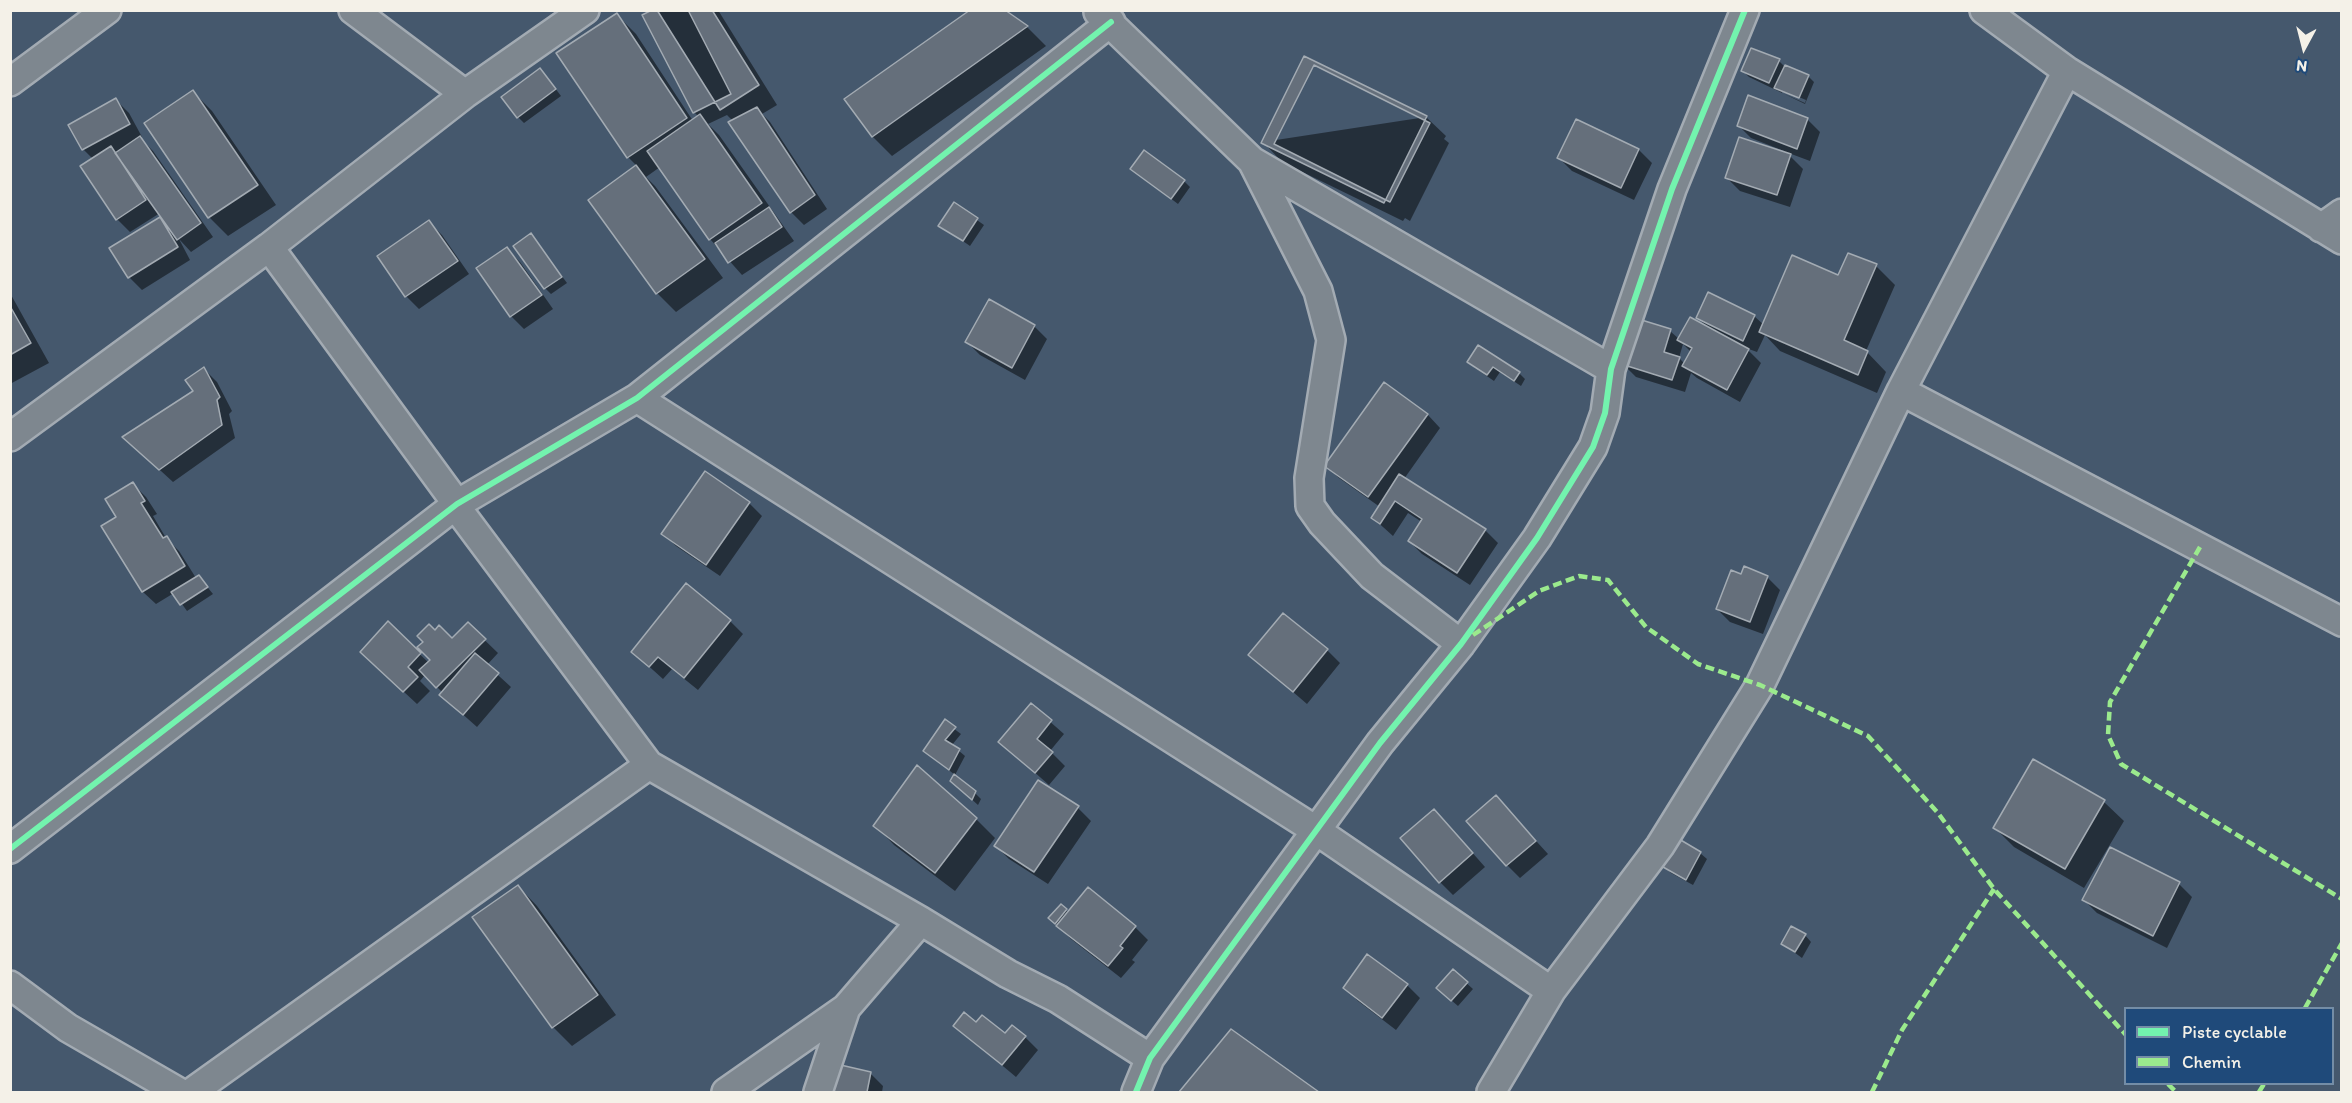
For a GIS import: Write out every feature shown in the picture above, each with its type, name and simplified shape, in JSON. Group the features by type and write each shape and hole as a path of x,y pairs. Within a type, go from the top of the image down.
{"street":[{"path":"10,82 108,10"},
{"path":"354,10 465,94"},
{"path":"10,437 269,247 465,94 585,10"},
{"path":"1136,1092 1150,1058 1380,743 1461,644 1537,538 1593,447 1605,413 1611,369 1672,189 1745,10"},
{"path":"1984,10 2067,71 2335,227"},
{"path":"10,849 457,504 637,398 1104,16 1251,161 1611,369"},
{"path":"1491,1092 1551,991 1660,846 1760,685 1901,391 2067,71"},
{"path":"1251,161 1318,291 1331,340 1309,478 1311,506 1322,523 1372,576 1461,644"},
{"path":"269,247 457,504 463,516 649,765 921,921 1008,974 1058,999 1150,1058"},
{"path":"1901,391 2342,622"},
{"path":"637,398 1317,831 1551,991"},
{"path":"192,1092 649,765"},
{"path":"726,1092 846,1008 921,921"},
{"path":"10,985 68,1028 178,1092"},
{"path":"818,1092 846,1008"}],"building":[{"path":"652,10 688,10 731,94 693,113 642,15"},
{"path":"657,10 712,10 759,85 720,110"},
{"path":"970,10 1005,10 1028,26 872,137 844,99"},
{"path":"617,13 687,118 627,158 556,53"},
{"path":"1751,48 1780,59 1769,83 1741,71"},
{"path":"1304,56 1427,116 1384,203 1261,143"},
{"path":"1314,65 1430,123 1390,202 1274,144"},
{"path":"1785,65 1809,75 1799,98 1774,88"},
{"path":"540,68 556,89 517,118 501,97"},
{"path":"193,90 258,185 208,218 144,123"},
{"path":"1748,95 1808,118 1797,149 1737,126"},
{"path":"116,98 130,124 82,150 68,125"},
{"path":"757,107 815,195 790,213 728,122"},
{"path":"700,114 762,203 709,240 647,151"},
{"path":"1576,119 1639,149 1621,188 1557,158"},
{"path":"140,136 201,223 177,240 115,153"},
{"path":"1739,137 1791,154 1777,195 1725,178"},
{"path":"111,146 146,200 116,220 80,166"},
{"path":"1144,150 1185,180 1171,199 1130,169"},
{"path":"636,165 705,259 656,294 588,200"},
{"path":"954,202 978,218 963,241 938,226"},
{"path":"769,207 782,227 728,263 715,243"},
{"path":"160,217 178,247 128,278 109,248"},
{"path":"429,220 458,261 405,297 377,256"},
{"path":"531,233 562,277 544,289 513,246"},
{"path":"507,247 542,295 510,317 476,268"},
{"path":"1848,253 1877,264 1844,340 1868,351 1858,375 1759,332 1792,255 1838,275"},
{"path":"1708,292 1755,315 1743,341 1696,318"},
{"path":"989,299 1035,325 1012,368 965,342"},
{"path":"10,306 31,343 10,355"},
{"path":"1690,317 1749,349 1727,390 1682,366 1692,348 1677,340"},
{"path":"1635,318 1671,329 1664,352 1680,357 1672,380 1621,364"},
{"path":"1478,345 1520,372 1514,381 1493,367 1487,375 1467,362"},
{"path":"204,367 220,397 217,400 222,425 159,470 122,437 193,391 185,380"},
{"path":"1384,382 1428,414 1368,497 1324,466"},
{"path":"705,471 750,502 706,565 661,534"},
{"path":"1399,474 1486,529 1457,573 1408,541 1422,519 1395,501 1380,524 1371,518"},
{"path":"133,482 145,501 141,503 163,538 167,536 185,566 142,592 101,526 116,517 105,499"},
{"path":"1744,566 1768,576 1750,622 1716,609 1731,570 1741,574"},
{"path":"199,575 208,587 180,605 171,592"},
{"path":"686,583 731,620 684,678 658,657 649,667 631,652"},
{"path":"1283,613 1328,649 1293,692 1248,655"},
{"path":"388,621 421,653 408,667 418,677 403,692 360,652"},
{"path":"468,622 486,639 436,688 419,670 430,660 417,647 423,642 417,636 429,624 435,630 439,625 452,638"},
{"path":"475,653 499,673 463,715 439,695"},
{"path":"1031,703 1052,720 1037,739 1053,752 1035,773 998,742"},
{"path":"945,719 956,727 945,740 960,749 949,770 923,751"},
{"path":"2033,759 2105,800 2065,869 1993,828"},
{"path":"917,765 977,818 935,873 873,826"},
{"path":"954,774 976,791 972,800 950,781"},
{"path":"1038,780 1079,806 1034,872 994,846"},
{"path":"1496,795 1536,841 1506,866 1466,821"},
{"path":"1434,809 1473,853 1439,883 1400,838"},
{"path":"1679,839 1701,852 1686,880 1663,867"},
{"path":"2110,847 2180,882 2153,936 2082,900"},
{"path":"518,885 598,995 552,1028 472,917"},
{"path":"1088,887 1136,926 1120,946 1123,948 1108,966 1056,926"},
{"path":"1061,904 1067,909 1055,924 1048,918"},
{"path":"1791,926 1806,934 1795,952 1781,944"},
{"path":"1367,954 1408,984 1382,1018 1343,988"},
{"path":"1453,969 1468,982 1451,1001 1436,988"},
{"path":"964,1012 976,1022 982,1015 1005,1033 1012,1025 1026,1036 1002,1065 953,1026"},
{"path":"1231,1029 1319,1092 1179,1092"},
{"path":"832,1063 871,1072 867,1092 825,1092"}],"marked path":[{"path":"2200,547 2110,702 2108,735 2121,764 2342,899"},
{"path":"1473,635 1539,591 1579,576 1608,580 1646,627 1698,664 1760,685 1868,736 1938,813 1994,889 2124,1033"},
{"path":"1872,1092 1902,1030 1994,889"},
{"path":"2306,1007 2342,943"},
{"path":"2169,1085 2176,1092"},
{"path":"2259,1092 2263,1085"}],"cycle path":[{"path":"1136,1092 1150,1058 1380,743 1461,644 1537,538 1593,447 1605,413 1611,369 1672,189 1745,10"},
{"path":"10,849 457,504 637,398 1111,22"}]}
